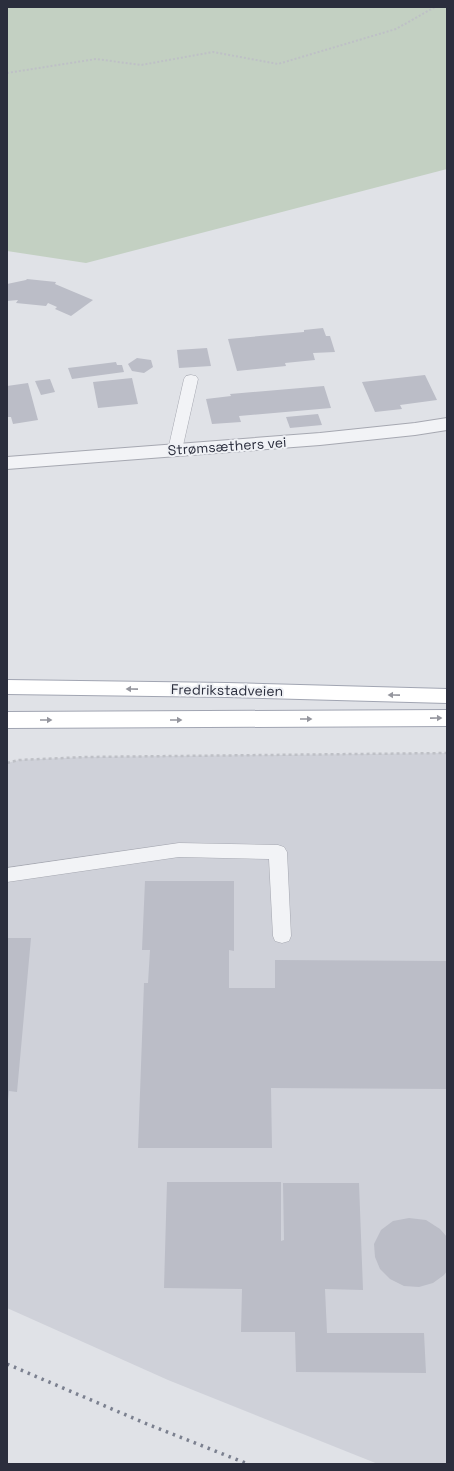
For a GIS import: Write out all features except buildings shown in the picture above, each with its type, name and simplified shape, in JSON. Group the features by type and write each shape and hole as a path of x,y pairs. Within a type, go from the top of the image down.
{"main road":[{"name":"Fredrikstadveien","path":"7,687 227,690 447,696"},
{"name":"Fredrikstadveien","path":"7,720 447,718"}],"street":[{"name":"Strømsæthers vei","path":"7,463 320,439 415,429 447,424"}],"lane":[{"path":"175,450 191,379"},
{"path":"7,876 179,850 278,852 282,936"}],"path":[{"path":"7,73 96,59 141,64 213,52 278,64 396,29 435,7"},
{"path":"7,763 19,760 86,757 447,753"}],"shaded area":[{"path":"447,753 447,1464 378,1464 168,1380 7,1308 7,763 19,760 86,757"}],"green space":[{"path":"7,7 447,7 447,169 86,263 7,251"}],"railway":[{"path":"7,1364 147,1424 248,1464"}]}
